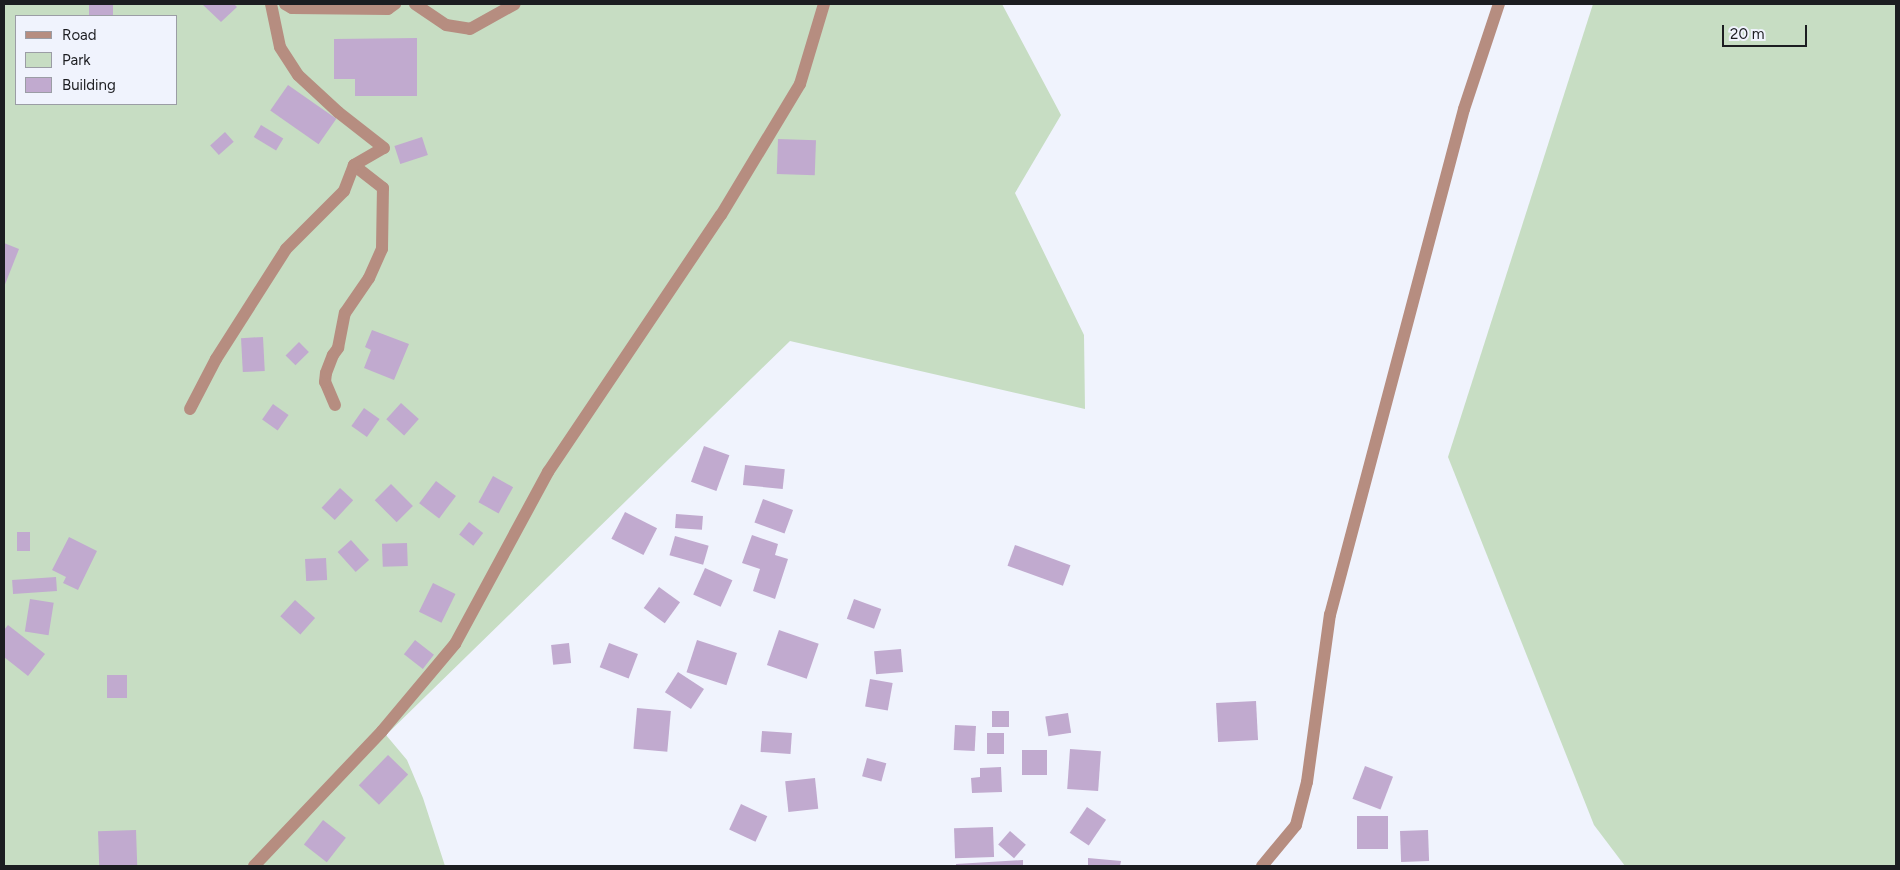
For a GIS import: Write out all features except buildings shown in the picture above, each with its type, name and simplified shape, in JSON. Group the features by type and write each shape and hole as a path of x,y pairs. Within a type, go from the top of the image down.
{"street":[{"path":"190,409 216,359 286,249 344,191 354,165 384,148 338,112 298,75 280,47 271,4"},
{"path":"285,4 292,8 388,9 395,4"},
{"path":"416,4 446,24 470,29 515,4"},
{"path":"254,866 382,731 455,644 548,472 721,215 800,84 824,4"},
{"path":"1262,866 1296,825 1307,782 1330,615 1464,109 1499,4"},
{"path":"335,405 325,382 326,373 332,355 338,348 345,313 369,278 382,249 383,188 354,165"}],"green space":[{"path":"4,4 1002,4 1061,115 1015,193 1084,335 1085,409 790,341 386,735 407,760 423,798 445,866 4,866"},
{"path":"1593,4 1896,4 1896,866 1625,866 1594,825 1448,457"}]}
